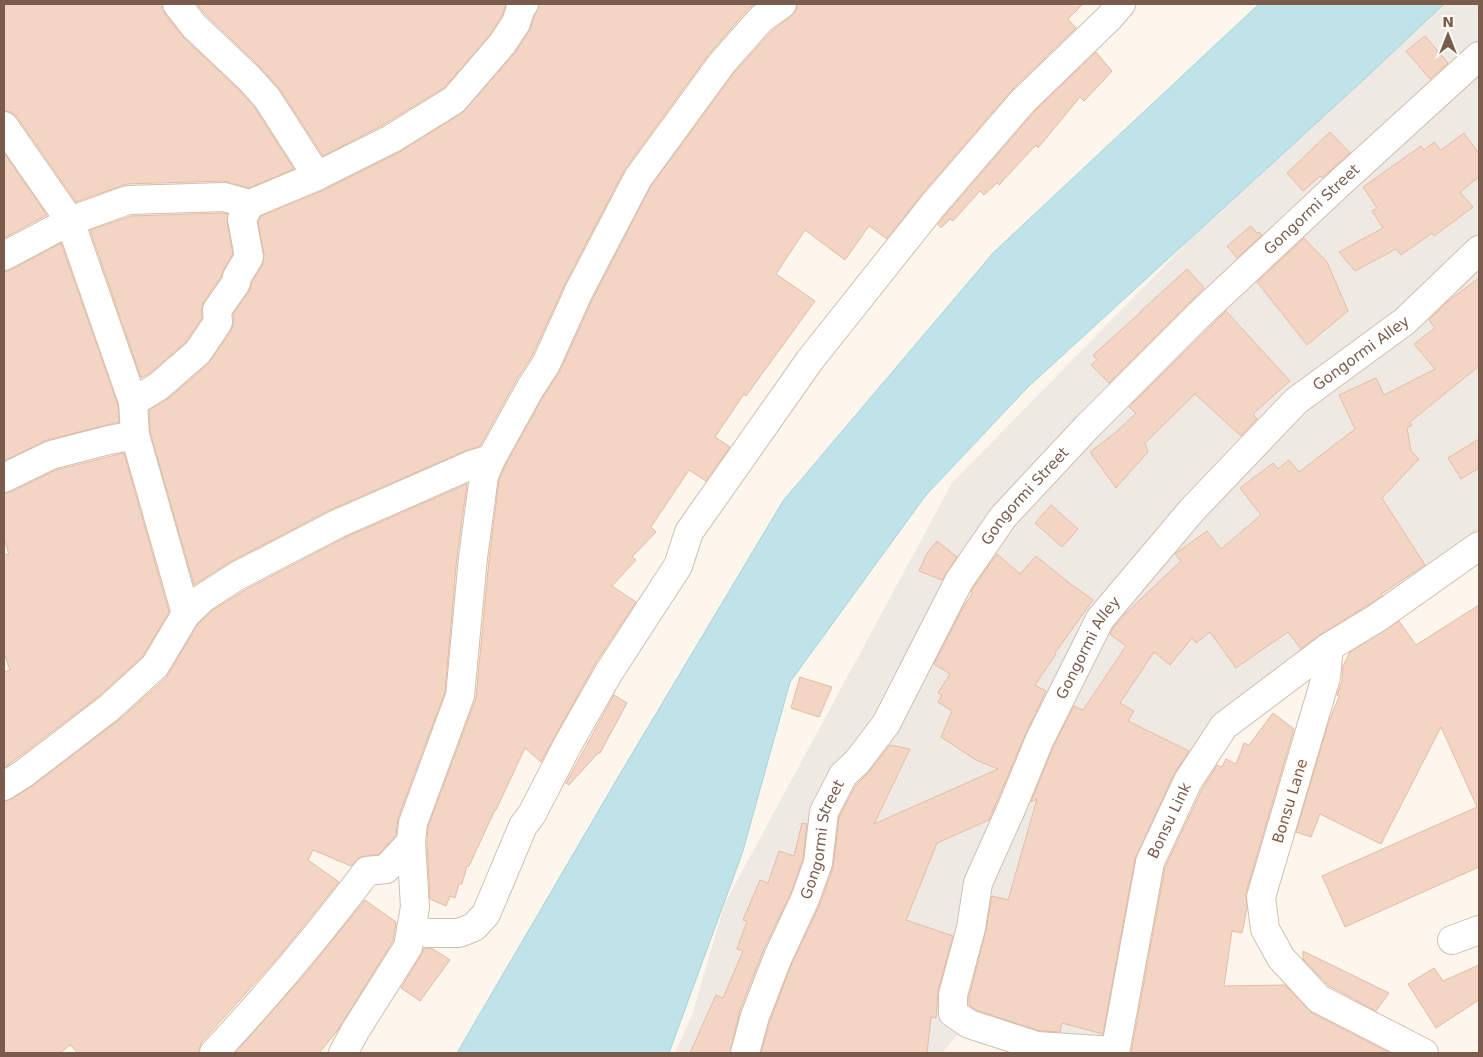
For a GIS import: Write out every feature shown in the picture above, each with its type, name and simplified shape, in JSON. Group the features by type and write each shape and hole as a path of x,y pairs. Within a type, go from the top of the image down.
{"street":[{"path":"177,4 194,26 249,78 267,98 318,176"},
{"path":"343,1053 355,1030 408,946 415,907 411,842 413,823 460,696 473,558 484,476 491,459 546,364 579,291 638,178 722,63 761,19 782,4"},
{"path":"411,929 428,933 459,933 474,927 486,914 523,826 532,814 568,744 609,672 678,566 689,532 694,524 810,360 934,204 1023,101 1109,18 1121,4"},
{"path":"4,256 70,222 128,200 224,197 250,204 318,176 391,139 454,100 502,44 516,23 519,6"},
{"name":"Gongormi Street","path":"746,1053 758,1008 778,957 805,899 818,863 824,812 843,775 857,762 886,724 959,582 1003,517 1088,426 1200,314 1479,56"},
{"path":"4,126 70,222 133,402 135,436 186,614"},
{"path":"133,402 159,386 198,352 218,322 217,310 236,283 237,277 249,257 242,219 250,204"},
{"name":"Gongormi Alley","path":"1114,1052 1037,1046 969,1024 953,1013 953,995 971,928 978,883 1040,739 1100,619 1192,510 1296,401 1405,321 1479,250"},
{"path":"4,478 51,456 109,440 135,436"},
{"path":"4,786 23,774 109,708 155,666 186,614 202,598 237,576 337,524 471,465 491,459"},
{"path":"1329,647 1377,618 1478,550"},
{"name":"Bonsu Link","path":"1114,1052 1150,862 1188,781 1224,726 1329,647"},
{"name":"Bonsu Lane","path":"1329,647 1326,677 1261,897 1265,929 1280,958 1318,999 1424,1053"},
{"path":"214,1053 256,1008 331,918 367,871 386,869 411,842"},
{"path":"1452,940 1479,930"}],"shaded area":[{"path":"1431,4 1479,4 1479,557 1232,733 1144,877 1105,1049 1041,1053 957,1035 942,1053 675,1053 692,1015 725,903 952,483 1307,120"}],"water":[{"path":"1259,4 1444,4 1028,387 926,495 790,682 742,854 669,1053 457,1053 620,774 783,501 994,252"}],"building":[{"path":"4,4 162,4 165,14 182,36 238,89 255,108 294,169 249,188 224,181 127,184 76,202 17,117 11,112 4,111"},
{"path":"197,4 506,4 502,16 490,35 444,88 383,125 323,156 279,88"},
{"path":"539,4 755,4 749,8 709,54 625,169 565,284 532,356 480,446 330,510 230,562 194,585 150,432 149,410 169,398 208,364 231,331 234,321 233,314 249,292 252,282 263,264 264,254 258,222 261,216 324,190 398,153 462,113 515,53 529,31"},
{"path":"797,4 1083,4 1068,19 1076,28 1011,91 922,194 887,239 869,226 845,260 805,230 776,274 815,301 746,396 744,394 715,437 730,447 706,481 689,470 651,527 656,532 632,557 636,560 612,586 636,602 595,664 541,762 525,748 469,866 467,866 462,884 459,884 455,898 450,896 446,906 430,899 428,827 476,698 489,560 499,480 544,395 560,371 593,298 651,186 734,73 772,31 796,11"},
{"path":"1425,36 1448,63 1430,79 1406,51"},
{"path":"1096,52 1112,71 1084,101 1080,97 1038,148 1036,145 999,185 997,183 984,195 980,191 953,221 950,219 941,228 938,224 946,214 1034,112"},
{"path":"1330,132 1350,153 1322,178 1320,176 1303,191 1287,173"},
{"path":"1464,133 1479,154 1479,177 1460,192 1473,207 1434,236 1432,233 1401,255 1396,249 1355,271 1339,252 1383,228 1372,211 1377,208 1363,187 1421,146 1424,150 1434,142 1441,150"},
{"path":"4,153 47,215 4,238"},
{"path":"228,214 227,222 233,254 221,277 204,301 201,311 202,318 186,342 150,373 141,378 90,230 131,216"},
{"path":"1251,226 1257,233 1259,232 1262,235 1237,258 1227,246"},
{"path":"1304,238 1327,262 1348,311 1307,345 1257,282"},
{"path":"61,243 118,405 119,422 47,440 4,461 4,272"},
{"path":"1187,269 1204,288 1109,383 1091,365 1097,360 1093,355"},
{"path":"1479,278 1479,366 1410,422 1412,425 1407,428 1411,451 1419,459 1382,498 1425,565 1381,594 1382,596 1321,634 1301,649 1288,632 1236,668 1210,632 1196,643 1192,638 1170,665 1154,652 1120,703 1134,711 1128,721 1189,751 1174,774 1135,859 1103,1034 1062,1023 1060,1032 1040,1031 976,1010 969,1005 969,997 986,930 992,896 1008,900 1037,799 1031,802 1054,745 1074,706 1083,710 1126,646 1110,634 1113,628 1126,613 1181,561 1175,554 1207,531 1221,549 1261,515 1240,488 1273,463 1278,469 1289,460 1299,472 1355,429 1339,395 1376,378 1384,395 1435,369 1414,344 1435,328 1429,320 1447,302"},
{"path":"1226,311 1290,381 1253,414 1257,419 1241,436 1195,394 1145,443 1148,452 1116,488 1090,452 1115,433 1136,413 1129,407"},
{"path":"1479,439 1479,468 1461,479 1448,458"},
{"path":"124,453 169,612 143,656 99,696 4,768 4,672 10,670 4,653 4,555 9,554 4,539 4,493 11,492 56,470"},
{"path":"467,484 457,556 445,692 398,818 396,835 379,854 360,857 351,866 313,850 308,860 339,882 281,954 202,1042 199,1053 78,1053 70,1045 60,1053 4,1053 4,801 12,799 32,786 119,720 166,678 198,624 213,610 245,590 344,538"},
{"path":"1051,505 1078,529 1062,547 1035,523"},
{"path":"937,541 957,557 942,580 919,571 927,553"},
{"path":"997,554 1020,574 1036,556 1093,600 1055,653 1035,685 1046,691 989,820 937,843 906,920 953,936 938,991 936,1018 931,1017 927,1053 761,1053 770,1021 792,963 820,904 833,868 839,817 856,785 890,745 910,749 874,824 998,769 976,760 941,737 952,711 938,702 942,695 938,693 950,674 934,664 962,609 973,593 971,592 972,589"},
{"path":"1479,605 1479,867 1345,927 1322,876 1477,807 1441,727 1381,844 1320,814 1311,837 1296,832 1329,721 1339,697 1337,695 1342,681 1343,666 1350,652 1399,621 1416,645"},
{"path":"800,677 832,687 819,717 791,708"},
{"path":"614,695 627,703 600,753 569,785 566,783"},
{"path":"1273,713 1294,729 1246,893 1247,908 1242,933 1232,931 1224,986 1285,985 1312,1013 1390,1053 1131,1053 1165,867 1202,789 1217,765 1222,767 1226,759 1236,764 1244,743 1249,745"},
{"path":"802,823 807,824 803,859 791,893 763,951 740,1010 730,1053 690,1053 716,995 723,998 743,951 737,949 747,921 743,920 760,880 768,883 779,851 794,856"},
{"path":"365,900 396,922 393,941 338,1030 319,1053 235,1053 305,974"},
{"path":"424,948 433,949 450,960 420,1001 401,988"},
{"path":"1303,951 1389,993 1376,1011 1329,986 1303,959"},
{"path":"1479,965 1479,1000 1436,1028 1408,984 1434,968 1443,981"}]}
